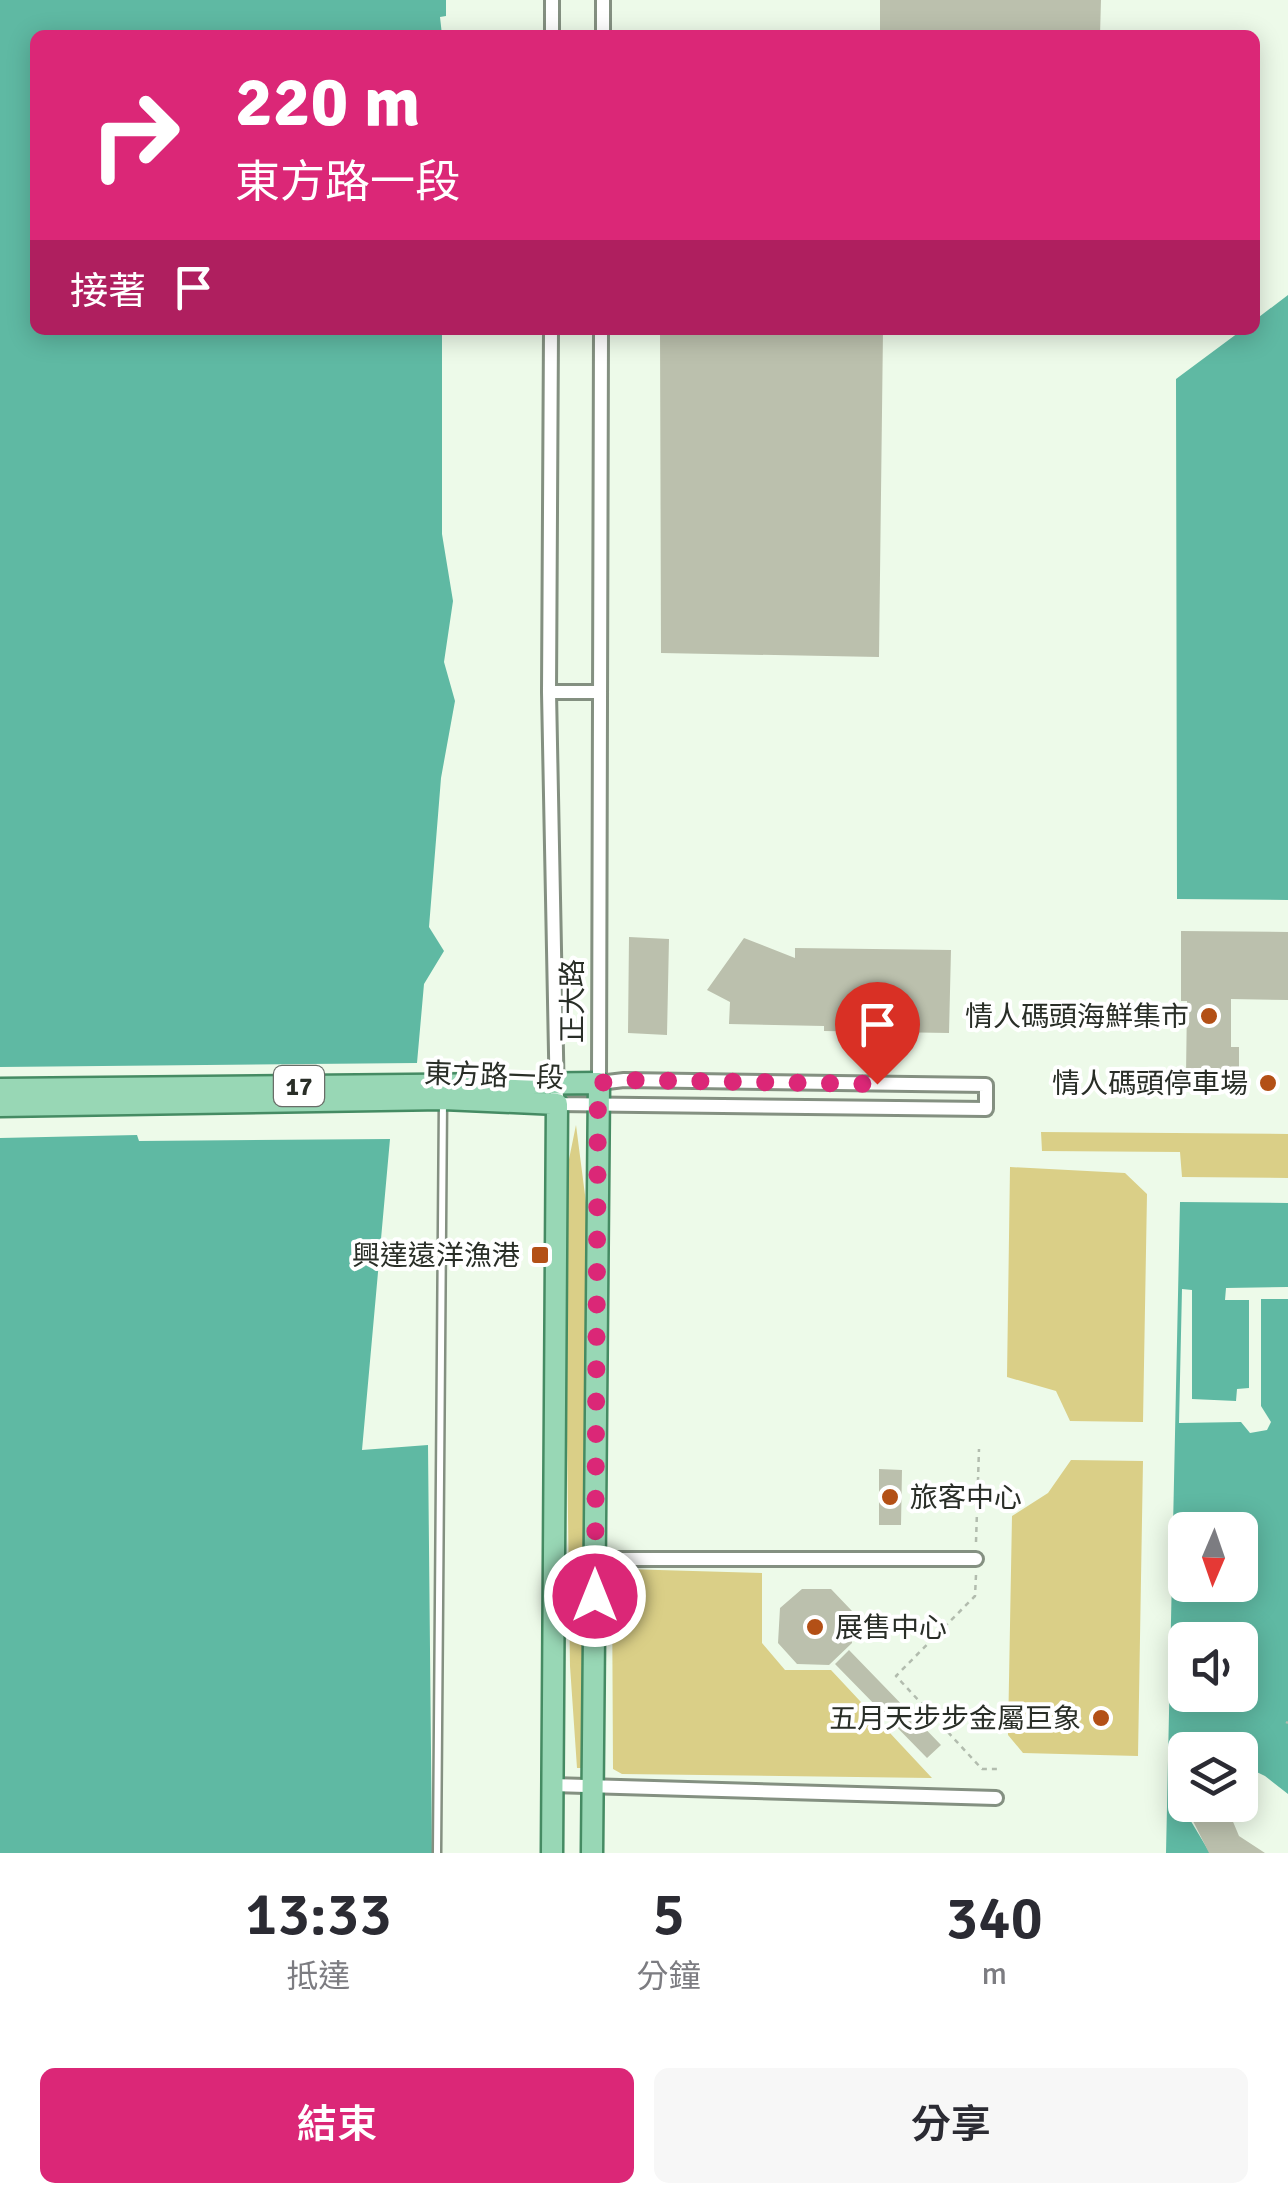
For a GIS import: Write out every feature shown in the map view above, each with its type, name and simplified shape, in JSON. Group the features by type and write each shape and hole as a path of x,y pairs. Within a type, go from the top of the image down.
{"main road":[{"name":"東方路一段","path":"0,1106 443,1099 556,1094 598,1083"},
{"name":"正大路","path":"592,1853 598,1083"},
{"name":"東方路一段","path":"0,1089 556,1094"},
{"name":"正大路","path":"552,1853 556,1094"}],"street":[{"path":"552,0 552,30"},
{"path":"602,30 603,0"},
{"name":"正大路","path":"551,335 549,692 556,1094"},
{"name":"正大路","path":"598,1083 602,335"},
{"path":"549,692 600,692"},
{"name":"東方路一段","path":"556,1094 598,1106 986,1108 986,1085 624,1080 598,1083"},
{"path":"595,1558 976,1560"},
{"path":"552,1785 996,1798"}],"lane":[{"path":"437,1853 443,1099"}],"path":[{"path":"896,1676 982,1769 996,1769"}],"shaded area":[{"path":"576,1125 589,1226 584,1768 577,1768 570,1666 564,1214 567,1169"},
{"path":"1041,1132 1288,1134 1288,1178 1182,1177 1180,1152 1042,1151"},
{"path":"1010,1167 1125,1173 1147,1194 1143,1422 1070,1421 1056,1391 1007,1377"},
{"path":"1071,1460 1143,1461 1138,1756 1023,1753 1008,1735 1012,1516 1048,1493"},
{"path":"624,1569 762,1573 762,1643 785,1670 831,1670 932,1778 622,1774 613,1769 612,1580"}],"water":[{"path":"0,0 446,0 446,16 440,17 441,30 30,30 30,335 442,335 442,534 453,601 444,662 455,701 441,778 429,927 444,951 424,984 417,1063 0,1067"},
{"path":"1288,295 1288,900 1177,899 1176,379 1235,335 1260,335 1260,316"},
{"path":"137,1135 139,1141 390,1139 362,1450 428,1445 432,1853 0,1853 0,1138"},
{"path":"1180,1202 1288,1203 1288,1853 1166,1853 1168,1760 1168,1822 1258,1822 1258,1732 1169,1732 1169,1712 1258,1712 1258,1622 1171,1622 1171,1602 1258,1602 1258,1512 1173,1512"}],"pier":[{"path":"1288,1287 1288,1299 1261,1299 1261,1406 1271,1422 1267,1430 1250,1433 1241,1422 1179,1423 1182,1289 1192,1290 1192,1399 1236,1401 1237,1389 1249,1388 1249,1300 1225,1300 1226,1288"},
{"path":"1258,1773 1288,1794 1288,1853 1210,1853 1191,1822 1258,1822"}],"building":[{"path":"880,0 1101,0 1100,30 880,30"},
{"path":"660,335 883,335 879,657 661,653"},
{"name":"情人碼頭海鮮集市","path":"1181,931 1288,932 1288,1000 1231,999 1231,1047 1239,1047 1239,1076 1186,1075 1187,1001 1181,1001"},
{"path":"629,937 669,939 667,1035 628,1033"},
{"path":"744,938 795,958 795,948 951,950 949,1033 824,1031 824,1026 729,1024 730,1002 707,990"},
{"name":"旅客中心","path":"879,1469 902,1470 901,1525 879,1525"},
{"name":"展售中心","path":"802,1589 831,1589 852,1611 852,1643 829,1665 797,1664 778,1643 780,1608"},
{"path":"849,1650 941,1745 927,1758 835,1664"},
{"path":"1194,1822 1233,1822 1239,1836 1265,1853 1209,1853"}],"place":[{"name":"情人碼頭海鮮集市","path":"1209,1016"},
{"name":"情人碼頭停車場","path":"1268,1083"},
{"name":"興達遠洋漁港","path":"540,1255"},
{"name":"旅客中心","path":"890,1497"},
{"name":"展售中心","path":"815,1627"},
{"name":"五月天步步金屬巨象","path":"1101,1718"}],"route":[{"path":"595,1596 598,1083 624,1080 877,1084"}]}
